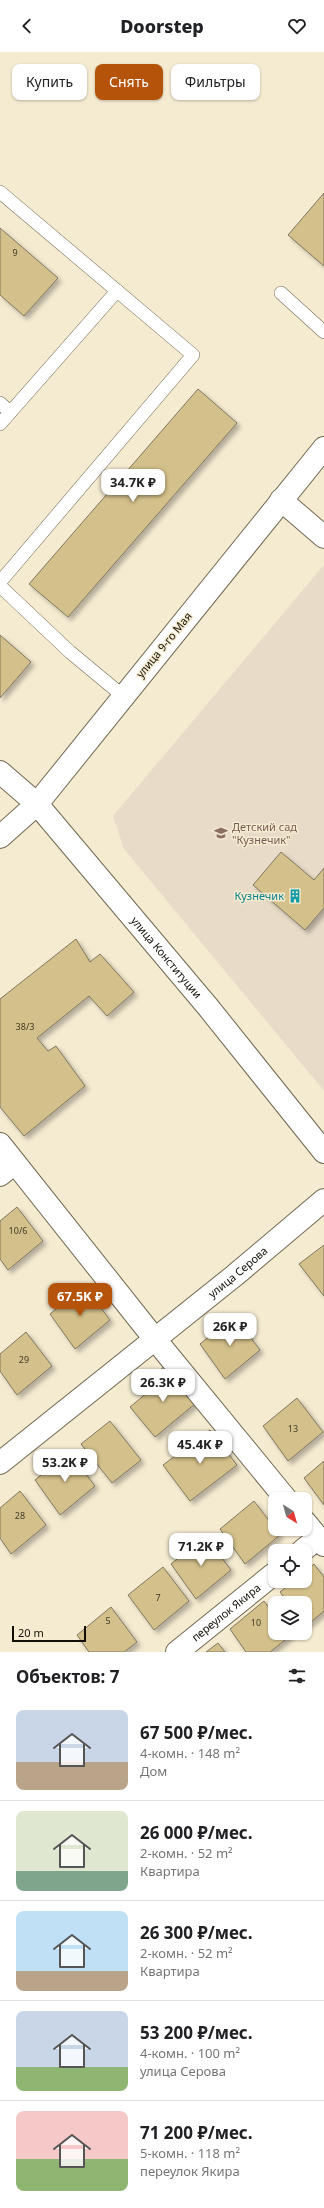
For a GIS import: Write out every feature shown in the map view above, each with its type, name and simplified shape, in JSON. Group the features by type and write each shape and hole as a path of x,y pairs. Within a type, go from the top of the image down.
{"street":[{"name":"улица 9-го Мая","path":"0,837 37,804 324,448"},
{"path":"281,500 324,537"},
{"name":"улица Конституции","path":"0,772 37,804 208,1007 324,1152"},
{"path":"0,1144 8,1169 154,1338 280,1492"},
{"name":"улица Серова","path":"0,1463 154,1338 234,1276 324,1200"},
{"name":"переулок Якира","path":"177,1652 268,1579"}],"lane":[{"path":"0,192 193,355 0,582"},
{"path":"0,424 117,291"},
{"path":"281,294 324,332"},
{"path":"0,404 10,412"},
{"path":"0,586 70,652 123,696"}],"shaded area":[{"name":"Детский сад \"Кузнечик\"","path":"323,566 324,1091 124,849 113,816"}],"building":[{"path":"324,193 324,266 288,235"},
{"path":"0,228 58,278 24,316 0,295"},
{"path":"198,389 237,423 68,617 29,584"},
{"path":"0,635 31,662 0,698"},
{"name":"Кузнечик","path":"281,852 314,880 324,868 324,908 305,930 253,885"},
{"path":"76,939 90,962 100,954 134,992 107,1016 89,996 37,1038 48,1051 56,1046 85,1086 24,1136 0,1107 0,999"},
{"path":"17,1207 43,1241 8,1270 0,1259 0,1221"},
{"path":"324,1245 324,1296 299,1264"},
{"path":"84,1286 110,1320 75,1349 50,1314"},
{"path":"234,1316 260,1350 225,1379 200,1344"},
{"path":"26,1332 52,1366 17,1395 0,1371 0,1354"},
{"path":"166,1365 196,1403 155,1437 130,1407 159,1383 153,1376"},
{"path":"297,1398 323,1432 288,1461 263,1426"},
{"path":"110,1421 141,1460 112,1483 81,1444"},
{"path":"210,1430 237,1465 190,1501 163,1465"},
{"path":"69,1452 95,1486 60,1515 35,1480"},
{"path":"324,1461 324,1505 304,1478"},
{"path":"20,1491 46,1525 11,1554 0,1538 0,1508"},
{"path":"254,1501 268,1519 268,1536 279,1536 245,1564 220,1529"},
{"path":"205,1536 231,1570 196,1599 171,1564"},
{"path":"314,1564 324,1577 324,1611 312,1621 312,1596 283,1596 280,1592 285,1588 312,1588 312,1566"},
{"path":"163,1567 189,1601 154,1630 128,1595"},
{"path":"264,1601 268,1606 268,1640 285,1640 270,1652 246,1652 230,1629"},
{"path":"111,1607 137,1642 124,1652 89,1652 77,1635"},
{"path":"218,1643 225,1652 206,1652"}],"place":[{"name":"Детский сад \"Кузнечик\"","path":"221,833"},
{"name":"Кузнечик","path":"295,896"}]}
